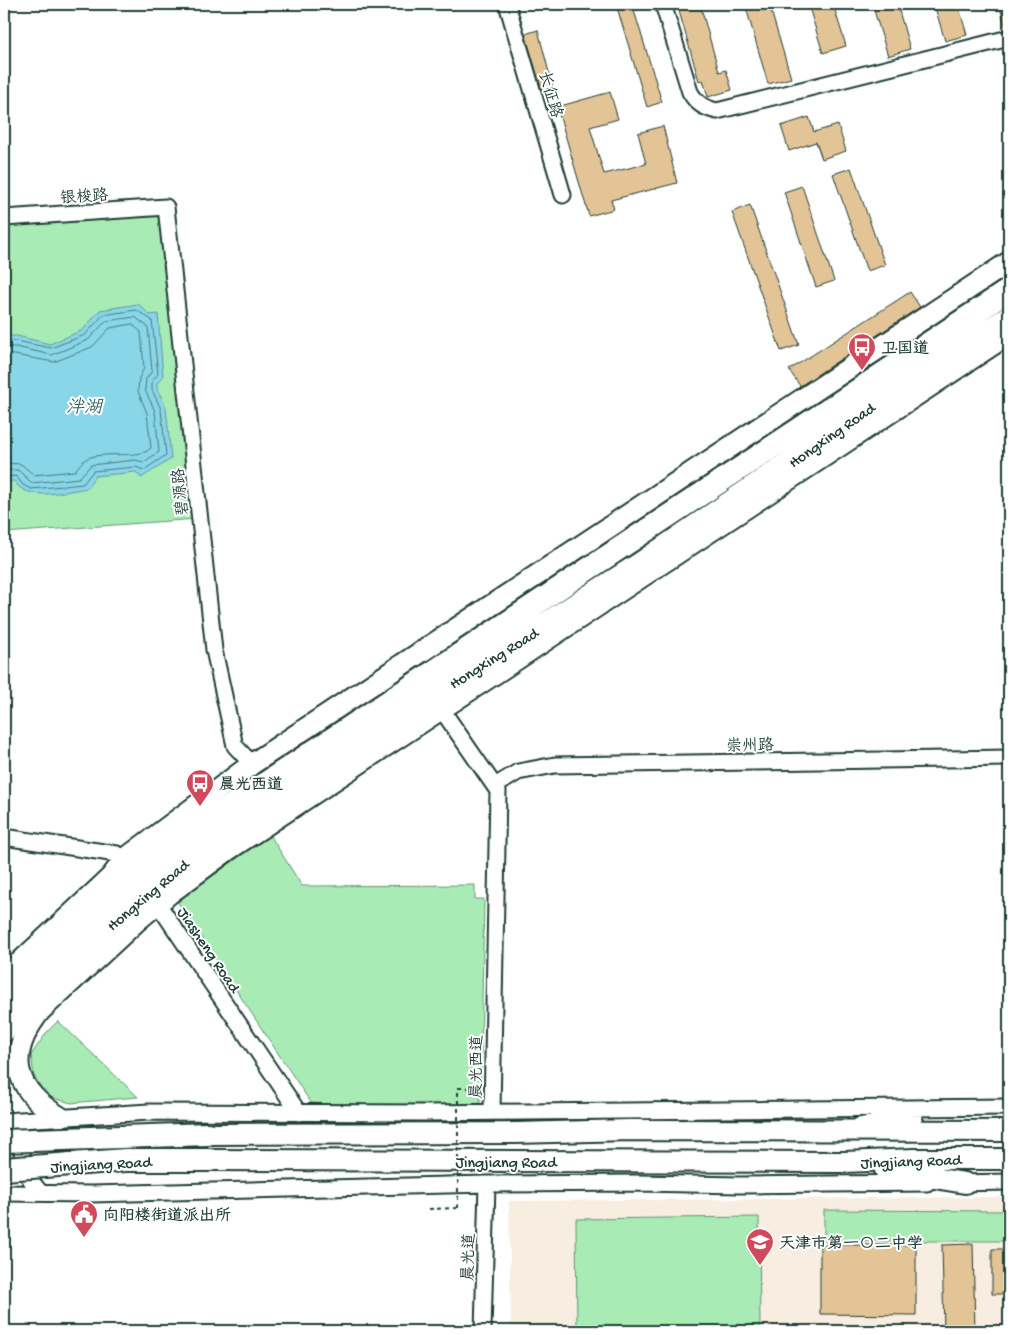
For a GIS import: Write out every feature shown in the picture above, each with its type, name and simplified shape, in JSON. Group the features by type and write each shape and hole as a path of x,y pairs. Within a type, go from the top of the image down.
{"highway":[{"name":"Hongxing Road","path":"22,997 127,906 142,880 178,841 1009,290"},
{"name":"Hongxing Road","path":"14,1031 22,997 111,894 142,880 166,873 337,756 638,565 913,378 1009,317"},
{"path":"111,878 142,880"},
{"name":"Jingjiang Road","path":"4,1141 208,1134"},
{"name":"Jingjiang Road","path":"4,1169 126,1160 210,1160"}],"main road":[{"path":"142,880 252,764 1009,262"},
{"path":"142,880 228,850 1009,334"},
{"path":"60,1116 42,1106 21,1081 14,1031 40,1011 22,997 111,878"},
{"name":"Jingjiang Road","path":"208,1134 846,1129 876,1132 1009,1131"},
{"name":"Jingjiang Road","path":"210,1160 844,1162 1009,1158"},
{"path":"844,1162 876,1170 908,1172 965,1183"}],"street":[{"name":"长征路","path":"507,4 564,195"},
{"path":"663,4 690,92 695,101 705,108 717,112 1009,38"},
{"name":"银梭路","path":"4,218 166,207"},
{"name":"碧源路","path":"166,207 214,650 235,746 252,764"},
{"name":"晨光西道","path":"442,710 498,791 492,1112"},
{"name":"崇州路","path":"495,786 518,772 555,765 1009,758"},
{"path":"4,837 117,854 142,880"},
{"name":"Jiasheng Road","path":"142,880 299,1114"},
{"path":"4,1122 60,1116 148,1112 299,1114 1009,1107"},
{"path":"846,1129 879,1120 907,1117 951,1108"},
{"path":"35,1118 23,1131 22,1158 26,1174 41,1193"},
{"path":"4,1122 13,1131 18,1159 13,1177 4,1191"},
{"name":"Jingjiang Road","path":"4,1191 41,1193 269,1190 487,1184 639,1183 740,1186 1009,1182"},
{"name":"晨光道","path":"483,1331 487,1184"}],"path":[{"path":"429,1209 458,1208 458,1088 492,1088"}],"shaded area":[{"name":"天津市第一〇二中学","path":"1009,1197 1009,1331 511,1331 509,1201"}],"green space":[{"path":"163,210 197,519 4,533 4,222"},
{"path":"270,835 302,886 475,885 475,899 484,899 480,1104 389,1106 311,1103 177,901"},
{"path":"58,1021 138,1097 71,1103 46,1096 34,1076 31,1055 47,1032"},
{"path":"824,1210 1009,1211 1009,1241 824,1241"},
{"path":"759,1217 760,1331 577,1331 576,1219"}],"water":[{"name":"泮湖","path":"138,304 150,315 158,314 163,377 157,383 157,389 166,407 171,459 141,478 136,472 95,476 88,488 58,493 38,494 28,492 20,488 14,481 4,482 4,336 17,336 50,344 83,330 100,310"}],"building":[{"path":"616,4 632,4 662,102 647,107"},
{"path":"677,4 700,4 719,72 726,70 732,90 708,97 703,80 699,81"},
{"path":"745,4 769,4 791,78 768,84"},
{"path":"808,4 833,4 846,46 823,53"},
{"path":"872,4 897,4 910,49 888,56"},
{"path":"934,4 958,4 967,35 945,41"},
{"path":"999,4 1009,4 1009,29 1006,29"},
{"path":"538,30 553,88 542,91 525,34"},
{"path":"610,92 618,119 590,127 604,174 646,164 638,133 663,126 677,183 611,200 614,209 589,216 557,107"},
{"path":"809,117 814,132 838,125 846,151 822,159 816,142 789,151 781,126"},
{"path":"851,168 885,265 867,271 833,174"},
{"path":"802,186 834,281 816,287 784,192"},
{"path":"750,205 799,345 781,351 732,212"},
{"path":"910,292 920,307 800,386 789,370"},
{"path":"973,1244 975,1331 944,1331 942,1245"},
{"path":"820,1245 916,1245 916,1315 820,1314"},
{"path":"992,1249 1009,1249 1009,1294 992,1294"}],"place":[{"name":"卫国道","path":"862,371"},
{"name":"晨光西道","path":"200,807"},
{"name":"向阳楼街道派出所","path":"84,1238"},
{"name":"天津市第一〇二中学","path":"760,1266"}]}
